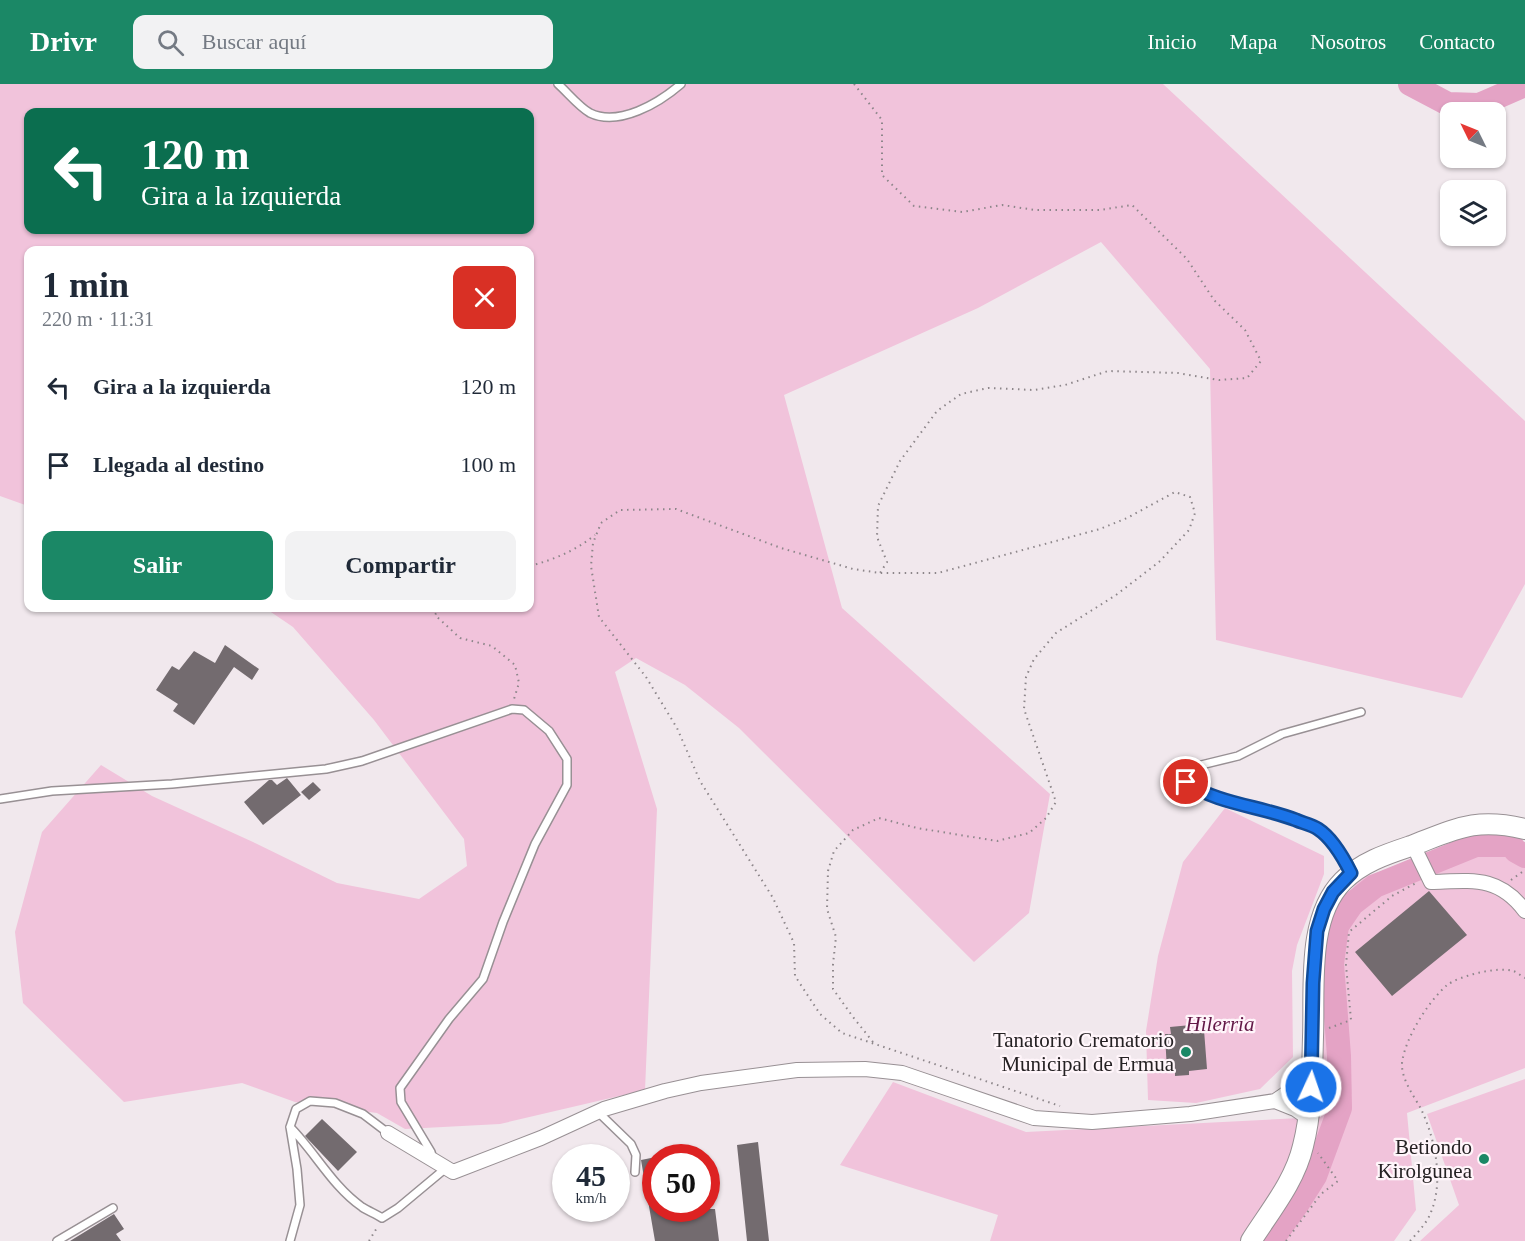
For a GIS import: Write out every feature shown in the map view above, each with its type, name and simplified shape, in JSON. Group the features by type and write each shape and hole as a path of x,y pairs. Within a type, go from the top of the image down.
{"main road":[{"path":"1251,1241 1292,1176 1303,1147 1312,1069 1313,983 1317,931 1324,909 1333,892 1351,873 1381,855 1416,851 1433,836 1472,825 1503,824 1525,829"}],"street":[{"path":"1416,851 1431,882 1487,883 1506,890 1525,910"},
{"path":"388,1133 453,1172 541,1138 598,1112 665,1090 797,1070 865,1069 902,1073 1034,1118 1092,1122 1190,1114 1275,1101 1300,1083 1312,1069"},
{"path":"1275,1101 1295,1109 1308,1118"}],"lane":[{"path":"558,84 588,112 602,117 638,112 681,84"},
{"path":"0,799 52,791 172,784 326,769 362,761 512,709 524,710 549,731 567,759 567,785 535,844 503,922 483,979 450,1019 400,1088 401,1102 434,1161"},
{"path":"1351,873 1341,854 1318,829 1281,814 1229,801 1196,789 1186,782 1187,775 1193,767 1238,756 1282,734 1360,712"},
{"path":"290,1241 300,1205 290,1127 296,1109 310,1101 335,1103 363,1114 388,1133"},
{"path":"598,1112 631,1144 636,1155 635,1172"},
{"path":"290,1127 310,1149 318,1162 361,1207 382,1218 398,1208 446,1168"},
{"path":"57,1241 113,1208"}],"path":[{"path":"855,84 882,120 882,175 914,206 962,212 1002,205 1035,210 1100,210 1132,205 1187,259 1214,300 1245,330 1262,361 1247,378 1219,380 1178,373 1108,371 1065,386 1034,390 988,388 961,394 937,411 900,461 878,506 877,537 887,562 880,573"},
{"path":"873,1042 833,989 836,937 827,909 828,871 834,852 854,830 879,819 916,828 997,841 1029,833 1046,818 1056,802 1024,709 1026,677 1034,659 1056,633 1116,595 1159,562 1189,530 1195,513 1190,497 1175,492 1127,518 1100,529 938,573 880,573 853,569 781,548 676,509 620,510 601,524 592,543 591,566 599,617 651,685 678,729 700,781 773,898 794,943 795,976 820,1014 842,1033 1054,1103 1063,1108"},
{"path":"534,565 554,560 579,548 597,533"},
{"path":"437,612 435,615 460,638 492,646 515,665 519,683 512,709"},
{"path":"1509,881 1525,870"},
{"path":"1329,1027 1351,1020 1346,965 1350,933 1357,924 1392,896 1428,875"},
{"path":"1410,1241 1431,1214 1435,1200 1436,1179 1431,1136 1402,1066 1407,1042 1436,997 1449,984 1494,970 1512,971 1525,978"},
{"path":"1286,1241 1321,1194 1338,1181 1317,1152"},
{"path":"369,1241 382,1218"}],"green space":[{"path":"0,84 1163,84 1525,421 1525,584 1462,698 1216,640 1210,369 1101,242 978,308 784,395 842,608 1050,794 1029,913 974,962 739,728 685,685 636,658 615,672 657,809 645,1090 500,1124 405,1129 377,1113 295,1102 242,1083 124,1102 23,1003 15,932 42,832 101,765 152,796 337,883 419,899 467,866 464,839 374,720 293,627 271,612 534,612 534,246 24,246 24,505 0,496"},
{"name":"Hilerria","path":"1225,808 1324,856 1324,874 1297,945 1292,971 1293,1057 1260,1089 1196,1103 1148,1100 1146,1031 1158,956 1183,862"},
{"path":"1504,832 1525,844 1525,1068 1407,1113 1416,1210 1394,1241 990,1241 998,1215 840,1165 893,1082 1026,1132 1321,1117 1327,925 1360,878"},
{"name":"Betiondo Kirolgunea","path":"1525,1079 1525,1241 1420,1241 1459,1205 1427,1114"}],"building":[{"path":"225,645 259,669 252,680 234,667 194,725 173,711 178,704 156,690 172,666 179,670 194,651 215,663"},
{"path":"287,778 301,795 263,825 244,802 269,780 277,785"},
{"path":"313,782 321,790 309,800 301,792"},
{"path":"1429,891 1467,935 1392,996 1355,952"},
{"name":"Tanatorio Crematorio Municipal de Ermua","path":"1191,1025 1191,1031 1204,1030 1207,1069 1189,1071 1189,1075 1175,1076 1175,1070 1167,1071 1165,1034 1171,1034 1170,1027"},
{"path":"322,1119 357,1152 338,1171 305,1136"},
{"path":"758,1142 769,1241 747,1241 737,1145"},
{"path":"114,1214 124,1229 116,1234 121,1241 70,1241"},
{"path":"652,1222 717,1222 719,1241 655,1241"}],"waterway":[{"path":"1410,84 1448,104 1479,105 1525,85"},
{"path":"1271,1241 1315,1176 1340,1108 1339,1056 1332,964 1337,926 1352,904 1375,886 1476,845 1511,845 1525,856"}],"place":[{"name":"Tanatorio Crematorio Municipal de Ermua","path":"1186,1052"},
{"name":"Betiondo Kirolgunea","path":"1484,1159"}],"route":[{"path":"1186,782 1196,789 1229,801 1281,814 1318,829 1341,854 1351,873 1333,892 1324,909 1317,931 1313,983 1311,1087"}]}
